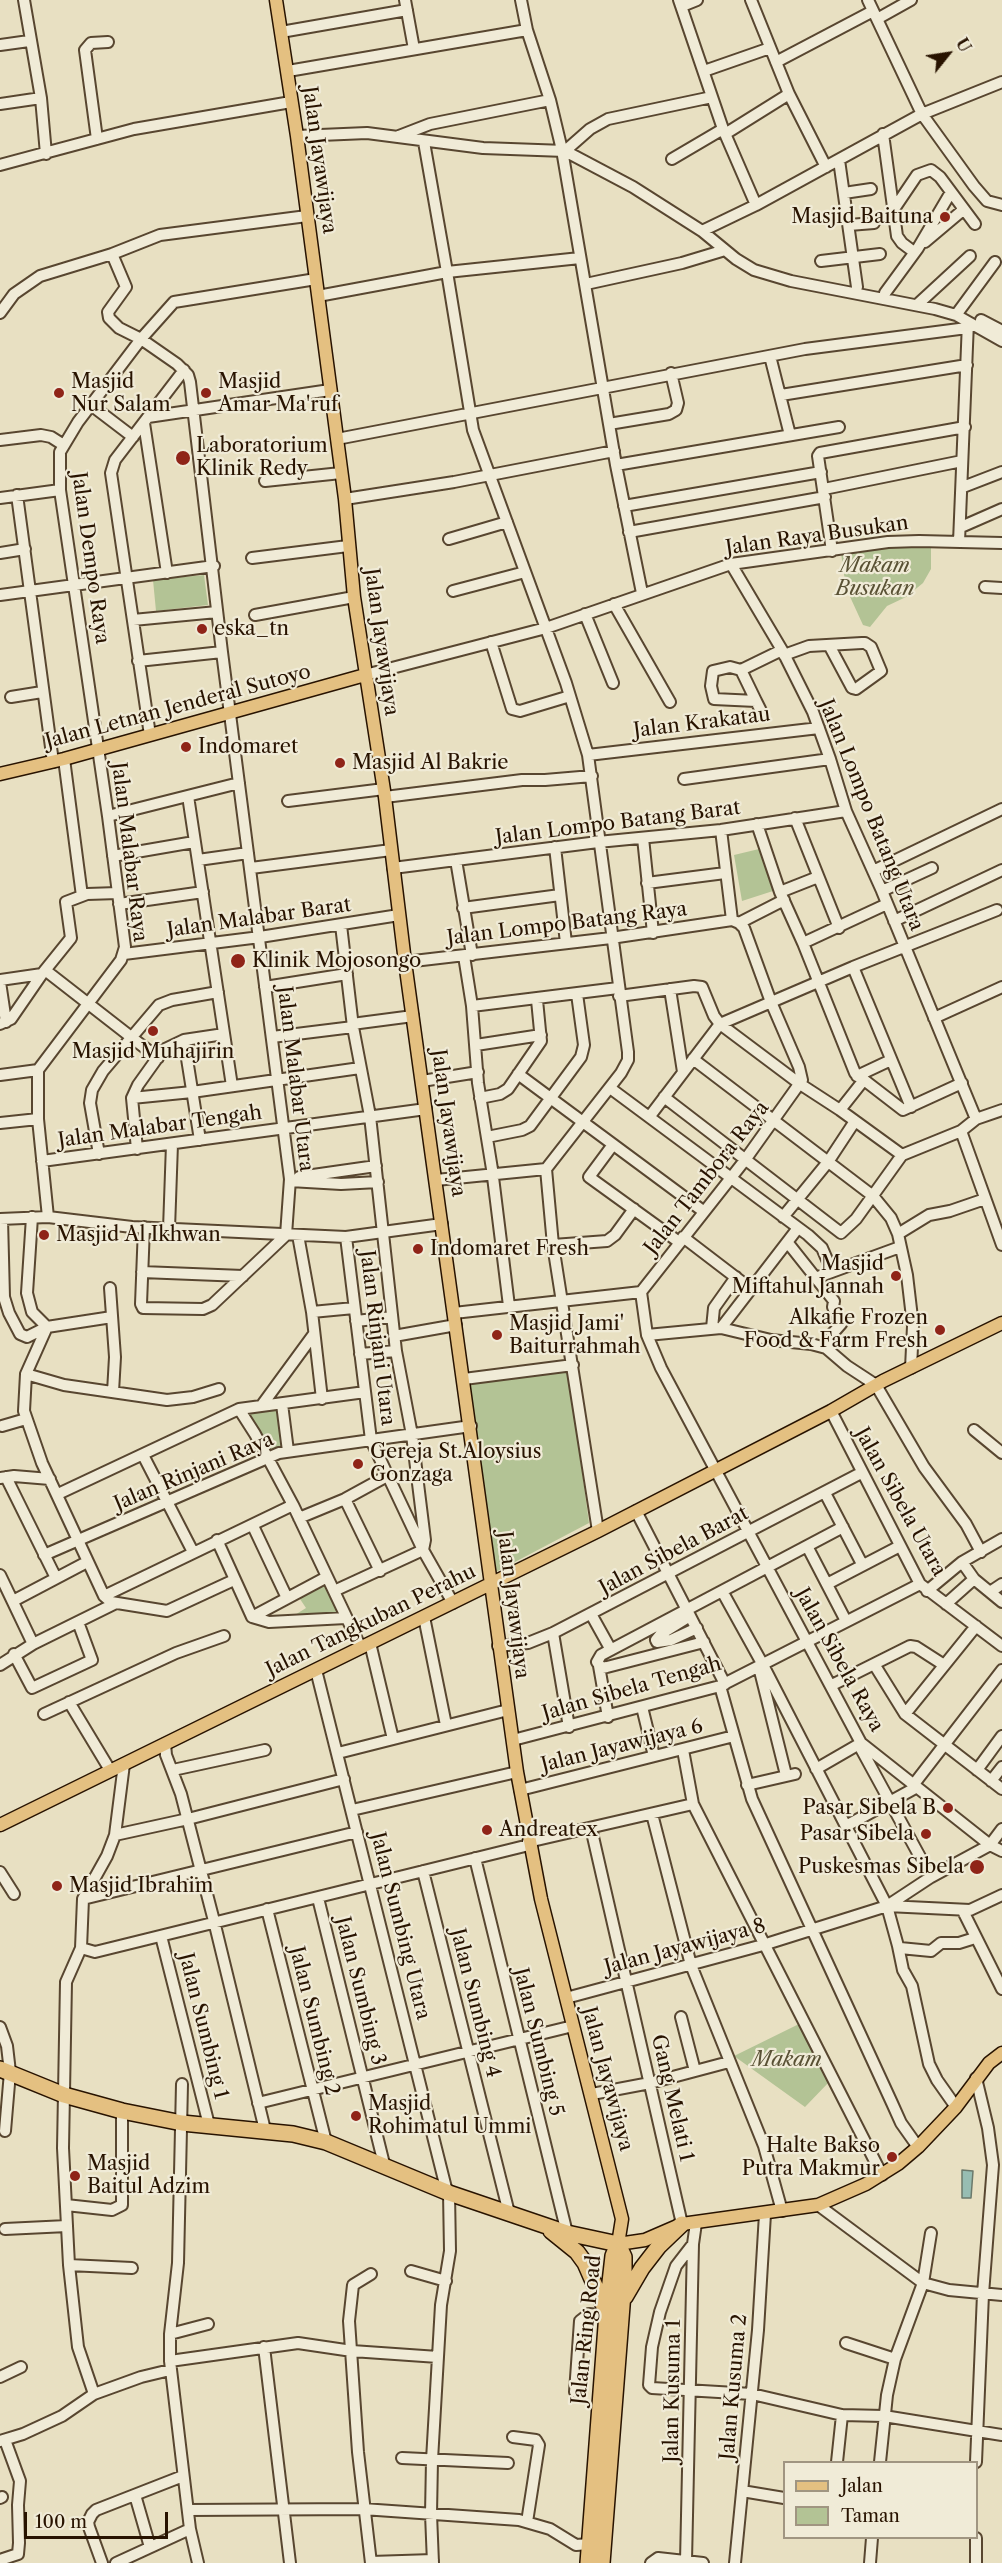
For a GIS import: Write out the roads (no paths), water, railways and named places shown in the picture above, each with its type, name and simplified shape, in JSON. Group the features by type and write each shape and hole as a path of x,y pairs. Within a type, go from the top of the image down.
{"highway":[{"path":"5,2070 64,2095 123,2111 182,2122 265,2130 326,2142 448,2192 544,2226 618,2244"},
{"path":"622,2301 642,2268 689,2223"},
{"path":"544,2226 577,2252 585,2263 607,2314"},
{"name":"Jalan Ring Road","path":"602,2563 622,2301 624,2257 618,2244"},
{"name":"Jalan Ring Road","path":"588,2563 607,2314 613,2256 618,2244"}],"main road":[{"name":"Jalan Jayawijaya","path":"276,0 288,70 345,499 354,597 384,793 405,962 471,1426 498,1646 517,1772 529,1844 622,2219 618,2244"},
{"name":"Jalan Letnan Jenderal Sutoyo","path":"0,774 97,750 365,675"},
{"name":"Jalan Tangkuban Perahu","path":"0,1825 598,1531 831,1411 880,1383 1002,1323"},
{"path":"618,2244 645,2240 689,2223 818,2205 882,2175 918,2147 956,2106 989,2063 1002,2053"}],"street":[{"path":"24,0 40,98 46,154"},
{"path":"521,0 527,30 550,100 563,151 616,465 642,593"},
{"path":"697,0 681,3 724,132 756,205"},
{"path":"751,0 789,94 826,166"},
{"path":"868,0 922,114 987,201 1002,205"},
{"path":"776,62 911,0"},
{"path":"281,32 406,5 414,50"},
{"path":"288,70 527,30"},
{"path":"0,45 29,41"},
{"path":"97,139 89,66 85,50 92,43 108,42"},
{"path":"704,71 770,48"},
{"path":"702,231 756,205 922,114 1001,86"},
{"path":"672,159 789,94"},
{"path":"563,151 590,129 608,119 712,97"},
{"path":"0,104 40,98"},
{"path":"399,136 430,124 550,100"},
{"path":"0,165 170,121 291,102"},
{"path":"297,136 367,133 483,148 563,151 611,174 702,231 745,265 773,276 861,295 918,304 956,315 968,325 1002,341"},
{"path":"883,134 897,236 902,243 916,250"},
{"path":"424,142 470,415 489,474 570,696 588,754 628,1060 610,1088 546,1169 553,1245 598,1531"},
{"path":"839,160 857,287"},
{"path":"894,209 917,175 926,170 935,172 975,224"},
{"path":"844,193 871,189"},
{"path":"885,293 916,250 951,192"},
{"path":"916,250 963,210"},
{"path":"1,311 14,294 40,276 112,254 160,235 307,216"},
{"path":"849,225 874,223"},
{"path":"585,284 682,263 725,250"},
{"path":"112,254 126,287 108,312 109,318 119,328 141,339 184,370 115,460 111,473 150,735"},
{"path":"821,261 880,254"},
{"path":"918,304 970,256"},
{"path":"318,296 447,272 580,258"},
{"path":"956,315 995,262"},
{"path":"0,440 45,435 62,444 141,339 170,305 182,299 316,279"},
{"path":"981,320 1002,331"},
{"path":"337,439 470,415 671,373 805,349 968,325"},
{"path":"959,542 962,526 962,461 968,325"},
{"path":"770,356 790,435"},
{"path":"781,395 967,365"},
{"name":"Jalan Malabar Utara","path":"184,370 190,382 214,566 222,652 284,1129 290,1180 286,1235"},
{"path":"609,424 669,414 676,410 678,403 671,373"},
{"path":"146,420 330,390"},
{"path":"91,405 133,436"},
{"path":"146,420 167,573"},
{"path":"832,551 818,456 823,452 965,426"},
{"path":"616,465 838,427"},
{"name":"Jalan Dempo Raya","path":"62,444 59,464 60,490 76,586 97,750"},
{"path":"345,499 454,482 614,451"},
{"path":"629,531 824,493 962,461"},
{"path":"624,506 821,472"},
{"path":"963,487 1002,472"},
{"path":"265,481 341,473"},
{"path":"0,498 60,490"},
{"path":"17,495 42,692 59,760 82,896"},
{"path":"962,526 1002,509"},
{"path":"449,539 507,522"},
{"name":"Jalan Raya Busukan","path":"365,675 546,628 731,564 888,542 1002,543"},
{"path":"252,558 348,546"},
{"path":"0,553 25,549"},
{"name":"Jalan Lompo Batang Utara","path":"731,564 783,652 819,728 846,811 882,891 976,1119"},
{"path":"0,595 214,566"},
{"path":"453,591 525,572"},
{"path":"985,587 1002,588"},
{"path":"255,615 354,597"},
{"path":"614,604 670,702"},
{"path":"133,620 217,612"},
{"path":"585,614 613,683"},
{"path":"491,642 512,709 520,711 570,696"},
{"path":"756,701 714,699 711,686 713,671 730,667 741,670 783,652 809,646 829,645 869,644 881,671 856,689 852,688 829,645"},
{"path":"138,661 222,652"},
{"path":"741,670 762,713"},
{"path":"11,697 42,692"},
{"name":"Jalan Krakatau","path":"588,754 819,728"},
{"name":"Jalan Malabar Raya","path":"38,1070 124,954 108,816 97,750"},
{"path":"684,779 830,759"},
{"path":"288,801 592,776"},
{"path":"108,816 239,783"},
{"path":"188,796 232,1086"},
{"path":"873,871 1002,809"},
{"name":"Jalan Lompo Batang Barat","path":"393,868 598,842 721,830 846,811"},
{"path":"795,818 839,928"},
{"path":"757,824 782,896 860,1078 900,1110 962,1083"},
{"path":"721,830 725,873 736,922 744,928 771,1002 801,1073 800,1084"},
{"path":"643,838 653,933"},
{"path":"113,856 194,842"},
{"path":"555,848 566,943"},
{"path":"251,868 391,850"},
{"path":"198,860 248,853"},
{"path":"456,860 468,956 480,1098 493,1174 509,1306"},
{"path":"882,891 932,868"},
{"path":"894,921 1002,870"},
{"path":"647,883 725,873"},
{"name":"Jalan Lompo Batang Raya","path":"405,962 736,922 818,877"},
{"path":"3,1023 71,938 65,903 82,896 118,899 202,892"},
{"path":"463,908 560,895"},
{"path":"803,943 887,904"},
{"path":"650,1116 720,1024 904,946 997,910"},
{"name":"Jalan Malabar Barat","path":"124,954 260,938 399,915"},
{"path":"334,1592 423,1550 425,1540 412,1435 396,1351 370,1116 352,1025 341,925"},
{"path":"853,967 911,1107"},
{"path":"3,1023 0,981 43,972 158,1058"},
{"path":"265,987 347,974"},
{"path":"472,1006 578,994 702,987 714,1016 720,1024 800,1084 902,1155"},
{"path":"934,1018 1002,987"},
{"path":"670,989 683,1072"},
{"path":"99,1154 90,1103 92,1090 97,1080 130,1037 163,1003 218,992"},
{"path":"487,1137 526,1129 583,1051 578,994"},
{"path":"480,1098 506,1091 539,1045 541,1035 537,999"},
{"path":"272,1037 413,1016"},
{"path":"137,1149 132,1098 138,1085 163,1050 184,1040 224,1034"},
{"path":"476,1045 541,1035"},
{"path":"184,1040 200,1140"},
{"path":"693,1059 873,1196 891,1218 898,1234 911,1305 913,1326 909,1369"},
{"path":"840,1110 860,1078 891,1059"},
{"path":"132,1098 278,1081 360,1068"},
{"path":"0,1075 38,1070 38,1119 48,1217"},
{"path":"422,1081 478,1072"},
{"path":"518,1074 612,1146 704,1212"},
{"name":"Jalan Tambora Raya","path":"641,1292 731,1179 800,1084"},
{"path":"610,1088 819,1244 832,1271"},
{"path":"664,1097 841,1233 856,1219 902,1155 961,1131 976,1119 1002,1110"},
{"name":"Jalan Malabar Tengah","path":"42,1161 426,1109"},
{"path":"0,1123 38,1119"},
{"path":"783,1217 828,1162 855,1121"},
{"path":"961,1131 1002,1245"},
{"path":"170,1229 172,1144"},
{"path":"612,1146 589,1177 751,1289"},
{"path":"290,1180 376,1166"},
{"path":"436,1180 546,1169"},
{"path":"290,1180 341,1184 378,1182"},
{"path":"898,1234 929,1215 950,1211 985,1199"},
{"path":"553,1245 607,1241 615,1235 634,1209"},
{"path":"32,1217 27,1293 32,1312 47,1327"},
{"path":"112,1317 47,1327 27,1337 20,1334 9,1313 2,1292 1,1219 48,1217 170,1229 346,1237 442,1224"},
{"path":"144,1227 141,1304 146,1309 206,1308 286,1235"},
{"path":"717,1328 751,1289 798,1228"},
{"path":"298,1235 312,1312 322,1399"},
{"name":"Jalan Rinjani Utara","path":"346,1237 371,1440 423,1550 453,1603"},
{"path":"788,1243 834,1301 832,1307 841,1324 833,1333 826,1348"},
{"path":"818,1276 900,1247"},
{"path":"142,1272 243,1276"},
{"path":"717,1328 714,1308 736,1277"},
{"path":"110,1288 116,1375 113,1392"},
{"path":"394,1336 509,1306 641,1292"},
{"name":"Jalan Sibela Raya","path":"641,1292 647,1335 661,1368 832,1685 860,1744 990,1845 1002,1851"},
{"path":"312,1312 354,1308"},
{"path":"356,1321 392,1317"},
{"path":"47,1327 26,1374 23,1399 26,1419 50,1479 104,1596 107,1600 116,1603 167,1611 234,1580"},
{"path":"647,1335 717,1328 764,1339 826,1348 847,1366 880,1383 924,1467 966,1524 981,1552"},
{"path":"262,1405 314,1334"},
{"path":"360,1354 396,1351"},
{"path":"464,1379 573,1365"},
{"path":"26,1374 64,1385 166,1400 193,1397 219,1389"},
{"path":"58,1494 239,1409 365,1392"},
{"path":"282,1404 288,1451"},
{"path":"239,1409 293,1505 346,1618 365,1646 393,1739"},
{"name":"Jalan Sibela Utara","path":"831,1411 861,1473 923,1587 1002,1646"},
{"path":"2,1426 26,1419"},
{"name":"Jalan Rinjani Raya","path":"44,1556 267,1457 288,1451 471,1426"},
{"path":"974,1430 1002,1453"},
{"path":"143,1455 193,1552"},
{"name":"Jalan Sibela Barat","path":"498,1646 528,1642 553,1634 861,1473"},
{"path":"299,1518 345,1499 387,1476"},
{"path":"50,1479 3,1478 56,1578"},
{"path":"825,1493 862,1564"},
{"path":"345,1499 380,1570"},
{"path":"104,1596 293,1505"},
{"path":"636,1511 697,1628 723,1685 747,1785 891,2103 918,2147"},
{"path":"252,1526 287,1598"},
{"path":"697,1628 671,1640 657,1642 656,1640 688,1613 722,1591 843,1527"},
{"name":"Jalan Sibela Tengah","path":"513,1740 608,1717 723,1685 846,1621 923,1587 1002,1539"},
{"path":"217,1540 252,1617 268,1622 346,1618"},
{"path":"807,1546 846,1621"},
{"path":"826,1584 900,1546"},
{"path":"13,1601 87,1562"},
{"path":"962,1562 974,1579 1002,1602"},
{"path":"0,1575 33,1644"},
{"path":"252,1617 327,1577"},
{"path":"946,1604 974,1579"},
{"path":"990,1592 1002,1584"},
{"path":"722,1591 887,1906 903,1970 912,1986 929,2064 937,2080 956,2106"},
{"path":"0,1665 14,1654 116,1603"},
{"path":"608,1717 597,1658 688,1613"},
{"path":"591,1614 611,1650"},
{"path":"424,1617 446,1725"},
{"path":"14,1654 32,1688 92,1660 78,1622"},
{"path":"905,1714 976,1626"},
{"path":"553,1634 569,1727"},
{"path":"44,1714 187,1648 224,1636"},
{"path":"599,1666 607,1667 704,1642"},
{"path":"832,1685 913,1646 944,1665"},
{"path":"874,1664 905,1714 1002,1789"},
{"path":"747,1785 791,1774 761,1666"},
{"name":"Jalan Sumbing Utara","path":"316,1670 448,2192 450,2251 441,2305 432,2460 433,2561"},
{"path":"846,1826 916,1786 944,1744 1002,1670"},
{"path":"69,1702 110,1770"},
{"path":"642,1707 654,1756"},
{"path":"338,1753 508,1710"},
{"name":"Jalan Jayawijaya 6","path":"520,1790 734,1736"},
{"path":"977,1770 1002,1736"},
{"path":"165,1744 165,1755 173,1770 188,1820 265,2130"},
{"path":"816,1769 860,1744 889,1803 931,1878"},
{"path":"173,1770 265,1750"},
{"path":"684,1750 693,1804 882,2175"},
{"path":"94,2394 78,2347 69,2265 64,2095 66,1982 81,1948 84,1899 107,1856 115,1835 124,1764"},
{"path":"991,1781 1002,1767"},
{"path":"352,1810 517,1772"},
{"path":"115,1835 188,1820 344,1779"},
{"path":"81,1948 95,1952 693,1804"},
{"path":"652,1814 691,1965 764,2146 782,2211"},
{"name":"Gang Melati 1","path":"591,1828 650,2083 689,2223"},
{"path":"887,1906 990,1845 1002,1829"},
{"path":"84,1899 357,1832"},
{"name":"Jalan Sumbing 5","path":"475,1858 517,2038 567,2233"},
{"path":"0,1872 14,1894"},
{"name":"Jalan Sumbing 4","path":"423,1872 509,2213"},
{"path":"887,1906 963,1911 970,1910 1002,1894"},
{"name":"Jalan Sumbing 3","path":"318,1898 384,2164"},
{"name":"Jalan Jayawijaya 8","path":"566,1998 764,1945 887,1906"},
{"name":"Jalan Sumbing 2","path":"267,1909 326,2142"},
{"path":"963,1911 975,1938 997,1968 1002,1989"},
{"name":"Jalan Sumbing 1","path":"161,1936 209,2125"},
{"path":"898,1946 931,1951 941,1943 959,1943 975,1938"},
{"path":"681,2017 695,2071"},
{"path":"258,2103 573,2025"},
{"path":"0,2027 7,2046 5,2131"},
{"path":"592,2094 650,2083 729,2062"},
{"path":"976,2078 988,2128 993,2165 983,2294 976,2461"},
{"path":"182,2084 178,2263 170,2334 170,2366 190,2529 198,2563"},
{"path":"66,2205 112,2210 122,2205 123,2111"},
{"path":"818,2205 923,2283 949,2290 1002,2295"},
{"name":"Jalan Kusuma 2","path":"735,2563 752,2394 765,2214"},
{"name":"Jalan Kusuma 1","path":"686,2560 692,2390 693,2244 689,2223"},
{"path":"5,2229 67,2226"},
{"path":"880,2461 884,2416 895,2359 923,2283 931,2233"},
{"path":"693,2244 676,2266 660,2312 652,2347 649,2385 655,2389 752,2394 842,2415 884,2416 1002,2436"},
{"path":"69,2265 132,2268"},
{"path":"411,2271 446,2281"},
{"path":"370,2274 355,2282 351,2291 349,2321 363,2509 371,2563 433,2561"},
{"path":"575,2392 580,2321 589,2314 607,2314"},
{"path":"170,2334 208,2324"},
{"path":"0,2560 19,2558 20,2481 3,2440 62,2416 94,2394 170,2366 298,2343 352,2351 438,2357"},
{"path":"846,2343 895,2359"},
{"path":"264,2348 290,2563"},
{"path":"0,2377 21,2367"},
{"path":"837,2461 842,2415"},
{"path":"513,2437 536,2440 540,2445 527,2522"},
{"path":"402,2458 508,2463"},
{"path":"102,2563 89,2527 89,2518 96,2510 183,2476"},
{"path":"742,2491 783,2498"},
{"path":"135,2495 150,2547"},
{"path":"188,2510 363,2509 527,2522 556,2532 576,2545 590,2544"},
{"path":"116,2563 190,2529"},
{"path":"870,2563 872,2539"},
{"path":"976,2539 976,2563"},
{"path":"651,2563 658,2558 703,2563"}],"water":[{"path":"962,2170 973,2171 971,2198 962,2198"}],"place":[{"name":"Masjid Baituna","path":"945,217"},
{"name":"Masjid Nur Salam","path":"59,393"},
{"name":"Masjid Amar Ma'ruf","path":"206,393"},
{"name":"Laboratorium Klinik Redy","path":"183,458"},
{"name":"eska_tn","path":"202,629"},
{"name":"Indomaret","path":"186,747"},
{"name":"Masjid Al Bakrie","path":"340,763"},
{"name":"Klinik Mojosongo","path":"238,961"},
{"name":"Masjid Muhajirin","path":"153,1031"},
{"name":"Masjid Al Ikhwan","path":"44,1235"},
{"name":"Indomaret Fresh","path":"418,1249"},
{"name":"Masjid Miftahul Jannah","path":"896,1276"},
{"name":"Alkafie Frozen Food & Farm Fresh","path":"940,1330"},
{"name":"Masjid Jami' Baiturrahmah","path":"497,1335"},
{"name":"Gereja St.Aloysius Gonzaga","path":"358,1464"},
{"name":"Pasar Sibela B","path":"948,1808"},
{"name":"Andreatex","path":"487,1830"},
{"name":"Pasar Sibela","path":"926,1834"},
{"name":"Puskesmas Sibela","path":"977,1867"},
{"name":"Masjid Ibrahim","path":"57,1886"},
{"name":"Masjid Rohimatul Ummi","path":"356,2116"},
{"name":"Halte Bakso Putra Makmur","path":"892,2157"},
{"name":"Masjid Baitul Adzim","path":"75,2176"}],"park label":[{"name":"Makam Busukan","path":"875,578"},
{"name":"Makam","path":"787,2060"}]}
